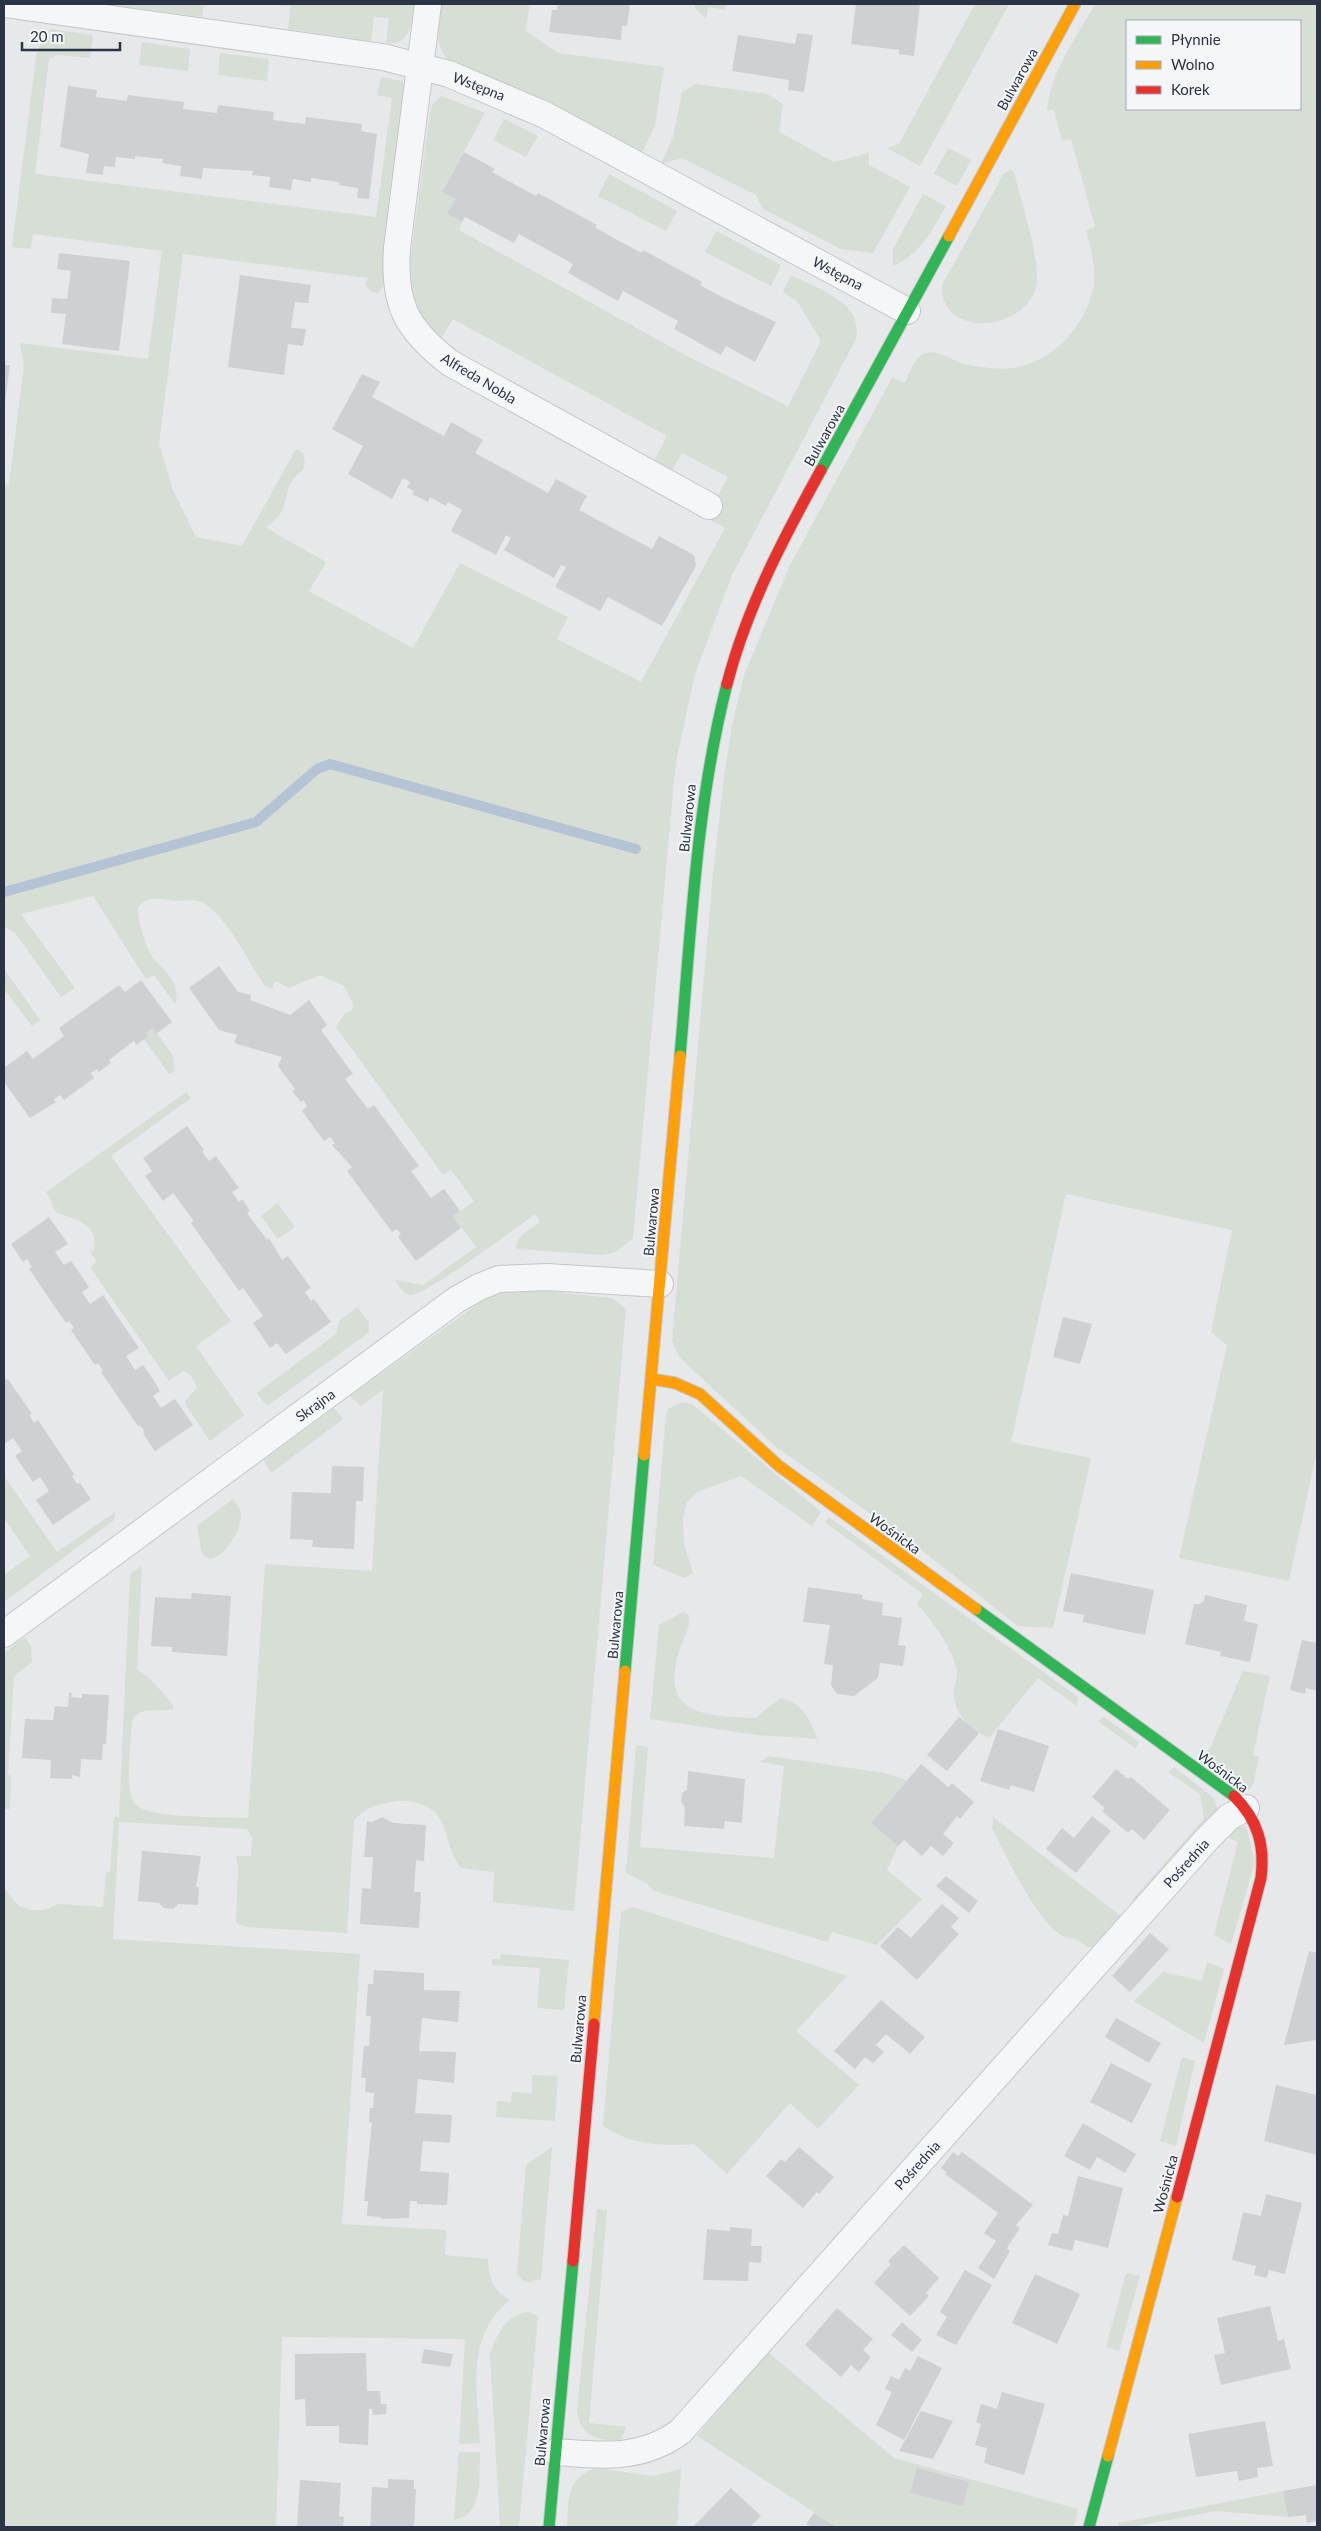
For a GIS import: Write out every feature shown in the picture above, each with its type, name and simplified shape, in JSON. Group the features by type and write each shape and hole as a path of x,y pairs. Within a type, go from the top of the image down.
{"street":[{"name":"Wstępna","path":"4,4 374,55 421,65 509,98 545,114 908,311"},
{"name":"Alfreda Nobla","path":"428,4 395,274 397,292 403,310 413,327 433,350 472,376 709,506"},
{"name":"Bulwarowa","path":"549,2527 702,804 716,725 747,618 777,551 1075,4"},
{"name":"Skrajna","path":"4,1634 456,1300 479,1287 499,1279 547,1277 660,1284"},
{"name":"Wośnicka","path":"652,1379 675,1383 700,1394 779,1466 1235,1797 1246,1808 1259,1829 1263,1850 1263,1873 1259,1893 1089,2527"},
{"name":"Pośrednia","path":"556,2452 605,2456 637,2453 657,2446 680,2432 1208,1838 1229,1817 1246,1808"}],"shaded area":[{"path":"106,4 204,4 202,17"},
{"path":"273,4 415,4 411,25 405,37 401,41 386,43 389,18 374,17 371,41 288,29 291,6"},
{"path":"440,4 530,4 526,31 558,53 664,67 655,125 642,153 543,100 448,61 441,47 438,34"},
{"path":"695,4 726,4 725,10 708,7 706,19 695,8"},
{"path":"975,4 1009,4 920,166 887,148 899,144"},
{"path":"1095,4 1317,4 1317,1450 1289,1581 1179,1558 1227,1345 1211,1332 1232,1230 1066,1194 1011,1442 1091,1458 1053,1628 1018,1626 916,1546 775,1446 680,1358 672,1341 713,874 724,776 732,725 744,675 790,565 892,378 905,383 919,357 922,354 931,352 961,363 976,366 1009,368 1025,365 1041,359 1067,338 1078,324 1086,309 1094,285 1094,277 1093,261 1086,230 1095,227 1071,139 1062,141 1054,110 1047,110 1053,82"},
{"path":"50,29 93,35 90,58 57,55 49,59 35,174 376,217 392,98 377,95 381,77 403,81 405,93 385,284 378,293 371,292 365,284 368,278 183,254 159,444 173,490 196,537 242,546 296,449 303,453 305,461 303,470 292,481 282,511 266,528 326,562 309,591 413,648 460,563 568,617 557,639 641,682 725,528 706,518 728,477 682,453 672,471 654,461 667,436 453,319 440,340 413,305 409,274 410,261 430,113 432,105 441,96 485,113 442,192 455,199 447,214 462,222 459,230 689,357 788,406 821,341 797,301 783,292 791,275 836,298 853,315 857,326 856,339 732,575 695,674 677,757 673,791 633,1238 616,1252 603,1255 516,1249 521,1236 540,1222 535,1214 433,1285 419,1293 408,1294 403,1291 395,1280 423,1285 476,1247 453,1216 474,1201 451,1170 443,1175 336,1027 345,1013 352,1010 354,1006 344,986 320,975 289,988 275,981 272,989 264,985 227,927 210,907 194,900 157,899 146,901 138,907 140,926 150,954 174,984 176,990 175,1004 154,975 146,979 93,896 21,914 75,988 61,997 16,934 4,926 4,484 9,485 24,365 20,343 148,359 162,251 33,234 31,249 12,247 36,57 41,41"},
{"path":"142,42 190,49 188,71 139,65"},
{"path":"220,53 269,59 267,81 218,75"},
{"path":"696,84 767,94 783,104 779,132 834,162 869,153 869,165 910,187 873,253 841,249 763,209 756,195 682,158 661,164 673,137 682,92"},
{"path":"504,119 538,136 526,157 493,140"},
{"path":"948,148 971,160 957,186 934,174"},
{"path":"1011,170 1014,172 1030,230 1036,263 1036,287 1028,302 1016,314 1000,321 983,323 967,321 954,314 945,302 942,285 1004,173"},
{"path":"609,174 677,211 666,231 598,196"},
{"path":"923,194 946,206 930,233 918,248 903,261 893,266 893,249"},
{"path":"716,231 781,265 771,286 705,252"},
{"path":"4,969 40,1020 32,1026 4,989"},
{"path":"153,1028 173,1056 175,1071 169,1074 144,1039 146,1033"},
{"path":"186,1092 191,1098 111,1156 231,1321 196,1346 244,1415 210,1441 186,1405 185,1401 197,1388 192,1377 183,1371 169,1381 90,1267 97,1262 90,1252 94,1250 95,1242 88,1226 57,1213 46,1192"},
{"path":"277,1203 295,1227 278,1239 261,1216"},
{"path":"536,1290 612,1298 626,1309 574,1911 493,1902 494,1872 461,1868 455,1859 446,1832 437,1815 431,1809 421,1804 399,1801 380,1804 370,1808 354,1821 347,1933 247,1927 236,1922 238,1867 236,1856 251,1856 252,1838 247,1829 119,1822 113,1939 360,1954 342,2224 446,2230 445,2255 488,2259 489,2272 495,2288 510,2300 496,2314 486,2330 480,2347 476,2385 480,2443 459,2444 465,2339 282,2337 276,2527 4,2527 4,1888 19,1906 31,1910 45,1910 58,1904 103,1907 106,1873 110,1871 114,1817 119,1817 130,1574 142,1566 137,1669 152,1681 173,1705 173,1709 144,1711 135,1716 132,1721 129,1776 130,1788 135,1804 142,1809 170,1815 248,1818 265,1564 372,1571 383,1390 361,1406 350,1396 486,1298 504,1291"},
{"path":"357,1307 369,1322 369,1330 364,1336 267,1406 257,1393 336,1334 339,1321"},
{"path":"682,1402 692,1404 821,1512 812,1526 741,1476 697,1492 687,1502 683,1519 684,1544 693,1573 684,1578 653,1565 666,1415 668,1409"},
{"path":"334,1408 343,1419 271,1473 264,1460"},
{"path":"4,1476 57,1552 115,1512 114,1520 4,1602 4,1575 30,1556 4,1518"},
{"path":"233,1499 241,1513 239,1526 228,1546 218,1556 209,1558 202,1554 197,1526"},
{"path":"829,1517 1078,1697 1077,1706 1038,1678 989,1738 970,1726 960,1714 954,1700 957,1670 954,1661 941,1635 917,1604 923,1594 825,1522"},
{"path":"683,1612 689,1615 689,1625 679,1651 675,1672 676,1689 681,1700 691,1708 704,1713 755,1718 781,1698 788,1700 805,1713 817,1739 757,1735 650,1719 659,1625"},
{"path":"25,1637 31,1646 32,1662 14,1676 8,1774 11,1774 10,1809 5,1809 4,1835 4,1653"},
{"path":"1243,1671 1270,1676 1253,1755 1259,1757 1253,1785 1248,1791 1204,1758"},
{"path":"1104,1717 1139,1742 1135,1748 1098,1721"},
{"path":"636,1745 648,1747 640,1847 774,1858 784,1766 760,1762 769,1756 885,1773 907,1780 871,1823 898,1846 887,1870 922,1899 877,1945 832,1932 828,1942 654,1891 646,1883 626,1873"},
{"path":"1174,1767 1214,1798 1218,1811 1138,1903 1132,1900 1204,1819 1200,1794 1168,1772"},
{"path":"993,1817 1122,1917 1094,1947 1088,1947 1074,1938 1063,1936 1039,1912 1016,1875 992,1828"},
{"path":"1246,1826 1255,1862 1231,1944 1214,1935 1238,1842 1229,1838 1235,1828"},
{"path":"633,1907 847,1976 796,2031 859,2085 818,2129 790,2103 727,2174 694,2144 646,2143 623,2137 603,2126 621,1912"},
{"path":"501,1954 569,1960 564,2010 537,2008 540,1968 492,1965 492,1959 500,1959"},
{"path":"1207,1962 1224,1969 1204,2043 1134,2001 1163,1972 1202,1981"},
{"path":"1182,2057 1195,2061 1176,2146 1160,2141"},
{"path":"532,2075 558,2076 555,2121 496,2117 497,2101 511,2102 512,2092 532,2093"},
{"path":"552,2147 541,2279 530,2282 523,2281 517,2274 526,2165"},
{"path":"597,2209 607,2210 589,2423 626,2427 621,2440 592,2436 583,2427 577,2411"},
{"path":"1126,2273 1140,2276 1119,2351 1106,2347"},
{"path":"529,2312 538,2316 519,2527 500,2527 490,2355 495,2340 508,2321"},
{"path":"768,2352 894,2458 1078,2509 1074,2527 837,2527 697,2436"},
{"path":"459,2452 480,2452 479,2483 478,2493 471,2511 464,2517 454,2520"},
{"path":"597,2468 652,2476 681,2469 677,2527 567,2527 569,2499 574,2484 587,2472"},
{"path":"1283,2491 1288,2517 1217,2511 1131,2527 1119,2527 1118,2523"}],"building":[{"path":"558,4 630,4 627,26 622,26 621,40 549,32 552,10 557,10"},
{"path":"856,4 920,4 914,56 899,54 899,50 851,44"},
{"path":"797,33 813,35 804,92 788,90 789,80 732,71 738,35 795,44"},
{"path":"68,86 97,90 96,97 127,101 128,95 184,102 183,109 217,113 218,105 274,112 273,120 305,124 306,117 362,124 361,131 377,134 369,199 357,198 358,188 339,185 339,182 311,178 311,182 293,179 291,190 269,187 270,177 252,175 253,171 203,168 202,179 180,176 181,166 162,163 163,159 135,156 135,159 116,157 115,167 104,166 103,175 86,173 89,154 60,147"},
{"path":"464,152 495,169 492,172 536,196 538,193 597,225 595,227 619,241 642,253 643,250 702,282 700,285 722,297 776,322 755,362 726,346 721,355 674,329 678,321 623,291 618,301 568,273 573,264 519,234 514,243 465,217 462,222 447,214 455,199 442,192"},
{"path":"59,253 130,261 119,351 62,344 66,314 51,313 52,298 67,299 71,271 57,269"},
{"path":"240,275 311,285 308,303 295,302 291,328 306,329 303,346 288,344 284,375 228,367"},
{"path":"4,365 10,365 5,402 4,402"},
{"path":"362,374 380,382 372,397 444,436 451,422 483,440 475,453 548,493 556,479 587,496 579,510 652,549 659,536 694,555 696,566 662,626 608,597 600,611 555,587 566,567 561,565 554,578 504,550 511,538 506,535 496,555 451,531 462,510 448,502 446,506 430,497 428,502 412,494 414,491 407,487 410,482 403,478 392,499 348,474 363,446 332,429"},
{"path":"219,966 238,992 251,995 250,1000 290,1015 309,1000 327,1025 321,1030 353,1074 345,1079 368,1109 374,1105 419,1166 411,1171 431,1198 444,1189 460,1211 453,1216 461,1228 416,1261 398,1237 401,1234 397,1229 392,1232 347,1171 352,1167 332,1145 335,1143 330,1137 324,1141 302,1111 307,1106 292,1091 295,1089 278,1066 282,1057 234,1043 237,1035 219,1030 189,988"},
{"path":"141,980 172,1022 156,1034 153,1028 146,1033 148,1036 136,1045 134,1041 109,1060 111,1063 99,1072 97,1069 91,1073 94,1078 64,1100 60,1095 54,1099 56,1102 30,1118 4,1082 4,1068 27,1051 33,1059 64,1036 59,1028 119,985 125,992"},
{"path":"187,1126 204,1150 202,1152 209,1161 216,1156 239,1188 232,1192 239,1202 242,1199 250,1211 247,1213 267,1240 269,1238 282,1260 288,1256 311,1288 305,1292 311,1301 314,1299 331,1322 286,1354 277,1343 270,1348 253,1323 263,1316 243,1288 239,1291 191,1223 194,1221 173,1193 163,1201 145,1176 152,1171 143,1158"},
{"path":"49,1217 68,1244 55,1252 64,1265 71,1261 89,1287 82,1292 90,1304 103,1295 139,1348 126,1356 135,1370 143,1365 152,1378 160,1391 153,1396 161,1408 175,1399 193,1425 155,1451 143,1433 145,1432 140,1425 138,1426 101,1372 103,1371 98,1363 95,1365 71,1330 74,1328 69,1321 66,1323 29,1269 32,1267 27,1259 23,1262 11,1244"},
{"path":"1063,1317 1092,1324 1080,1364 1053,1357"},
{"path":"4,1377 6,1380 8,1379 32,1414 29,1415 34,1423 38,1420 74,1474 72,1476 77,1484 80,1483 91,1499 53,1525 36,1500 49,1491 40,1477 33,1482 15,1456 22,1451 13,1438 4,1444"},
{"path":"332,1466 364,1467 363,1501 356,1501 354,1549 312,1547 313,1540 290,1539 292,1492 331,1493"},
{"path":"1071,1573 1154,1590 1145,1635 1083,1622 1084,1615 1063,1611"},
{"path":"808,1587 863,1595 862,1599 883,1603 882,1615 902,1618 898,1645 906,1646 903,1666 880,1663 878,1678 854,1696 837,1694 831,1685 833,1665 824,1664 830,1625 803,1622"},
{"path":"192,1593 231,1596 227,1656 172,1652 172,1647 151,1646 155,1597 191,1599"},
{"path":"1205,1595 1247,1605 1244,1621 1258,1624 1250,1662 1220,1656 1221,1652 1185,1644 1194,1604 1200,1604 1204,1601"},
{"path":"1302,1640 1317,1643 1317,1691 1306,1688 1305,1694 1290,1690"},
{"path":"69,1693 72,1693 71,1697 82,1698 82,1694 109,1695 106,1744 103,1744 102,1760 81,1759 80,1777 72,1775 72,1779 50,1778 51,1760 22,1758 25,1719 53,1720 55,1706 68,1707"},
{"path":"959,1717 979,1733 947,1771 927,1755"},
{"path":"998,1729 1049,1746 1034,1792 1011,1785 1009,1790 980,1781"},
{"path":"921,1764 948,1787 952,1783 974,1802 960,1819 957,1816 943,1834 954,1843 943,1856 931,1846 922,1856 904,1840 898,1846 871,1823"},
{"path":"1116,1769 1128,1779 1131,1777 1170,1810 1144,1840 1132,1829 1128,1833 1102,1811 1105,1808 1092,1797"},
{"path":"688,1771 745,1779 742,1823 725,1821 724,1829 684,1826 685,1807 681,1802 682,1793 687,1790"},
{"path":"1092,1816 1111,1831 1076,1873 1046,1849 1062,1828 1074,1838"},
{"path":"382,1817 393,1823 426,1825 424,1861 416,1860 414,1892 421,1892 419,1928 360,1924 362,1888 371,1889 373,1857 364,1857 367,1821 372,1822"},
{"path":"142,1851 201,1856 196,1887 199,1887 198,1905 178,1904 173,1909 164,1908 159,1903 138,1901"},
{"path":"946,1876 978,1901 969,1913 936,1886"},
{"path":"942,1904 959,1918 951,1927 959,1934 917,1980 880,1946 898,1927 911,1938"},
{"path":"1150,1933 1169,1949 1130,1992 1112,1976"},
{"path":"1309,1951 1317,1953 1317,2040 1284,2045"},
{"path":"374,1970 424,1973 424,1990 460,1991 459,2006 463,2007 459,2007 458,2022 422,2018 419,2051 456,2052 454,2083 418,2079 415,2113 452,2115 450,2143 423,2141 420,2171 449,2173 447,2205 417,2204 417,2201 410,2201 409,2218 381,2219 381,2217 367,2216 368,2201 364,2201 372,2123 369,2122 370,2108 373,2108 374,2093 365,2092 366,2078 361,2078 364,2046 369,2046 371,2016 366,2016 368,1984 373,1984"},
{"path":"881,2000 925,2037 910,2054 886,2034 876,2045 884,2052 873,2063 865,2057 855,2069 834,2051"},
{"path":"1116,2018 1161,2043 1149,2063 1105,2037"},
{"path":"1111,2063 1152,2084 1132,2123 1090,2102"},
{"path":"1276,2085 1317,2095 1317,2155 1264,2141"},
{"path":"1083,2123 1136,2154 1125,2173 1097,2157 1090,2170 1064,2156"},
{"path":"799,2147 834,2177 803,2208 766,2176 781,2159 785,2162"},
{"path":"953,2152 958,2156 962,2152 1033,2205 1016,2225 1020,2228 1007,2248 1010,2251 994,2279 978,2268 996,2241 984,2233 998,2213 945,2174 947,2173 941,2168"},
{"path":"1078,2176 1123,2188 1108,2248 1075,2240 1072,2251 1048,2245 1052,2233 1058,2234 1063,2215 1068,2216"},
{"path":"1266,2194 1302,2203 1285,2274 1269,2270 1267,2278 1254,2275 1256,2266 1232,2260 1243,2212 1261,2216"},
{"path":"730,2227 752,2229 751,2246 762,2246 761,2263 749,2262 748,2281 703,2280 707,2229 730,2231"},
{"path":"904,2245 939,2278 926,2293 929,2296 910,2316 874,2283 891,2264 888,2261"},
{"path":"965,2270 992,2285 956,2345 936,2335 947,2317 940,2312"},
{"path":"1035,2274 1080,2294 1057,2344 1012,2323"},
{"path":"1270,2306 1278,2341 1284,2339 1291,2369 1221,2385 1214,2355 1225,2353 1217,2318"},
{"path":"837,2308 873,2339 863,2350 871,2357 859,2372 851,2365 841,2377 805,2345"},
{"path":"902,2322 922,2340 912,2352 891,2335"},
{"path":"424,2349 453,2354 450,2367 421,2363"},
{"path":"366,2353 367,2391 380,2391 381,2404 387,2404 386,2414 373,2415 372,2409 369,2409 368,2445 339,2443 339,2426 306,2426 305,2399 295,2400 295,2354"},
{"path":"918,2356 942,2368 904,2440 876,2425 892,2392 885,2389 891,2376 899,2380 905,2368 910,2371"},
{"path":"1002,2392 1045,2404 1024,2475 984,2463 987,2448 975,2445 981,2424 976,2422 981,2404 997,2409"},
{"path":"921,2411 953,2421 933,2459 899,2451"},
{"path":"1265,2421 1273,2466 1257,2468 1258,2477 1239,2481 1237,2471 1196,2477 1188,2434"},
{"path":"917,2468 969,2482 963,2506 910,2493"},
{"path":"388,2479 414,2480 414,2489 416,2489 414,2527 370,2527 372,2487 388,2488"},
{"path":"300,2480 341,2483 339,2516 344,2517 343,2527 297,2527"},
{"path":"1317,2485 1317,2521 1307,2523 1306,2515 1288,2517 1283,2491"},
{"path":"731,2488 761,2516 750,2527 693,2527"},
{"path":"814,2513 837,2527 811,2527 806,2524"}],"waterway":[{"path":"4,892 256,822 317,769 330,764 636,849"}],"traffic: fast":[{"path":"821,470 949,236"},
{"path":"680,1056 701,822 708,776 727,684"},
{"path":"625,1671 644,1455"},
{"path":"976,1609 1234,1796"},
{"path":"549,2527 573,2261"},
{"path":"1089,2527 1108,2456"}],"traffic: slow":[{"path":"949,236 1075,4"},
{"path":"644,1455 680,1056"},
{"path":"652,1379 675,1383 700,1394 779,1466 976,1609"},
{"path":"594,2024 625,1671"},
{"path":"1108,2456 1177,2197"}],"traffic: jam":[{"path":"727,684 745,628 767,574 821,470"},
{"path":"1177,2197 1261,1878 1262,1855 1258,1834 1249,1814 1234,1796"},
{"path":"573,2261 594,2024"}]}
